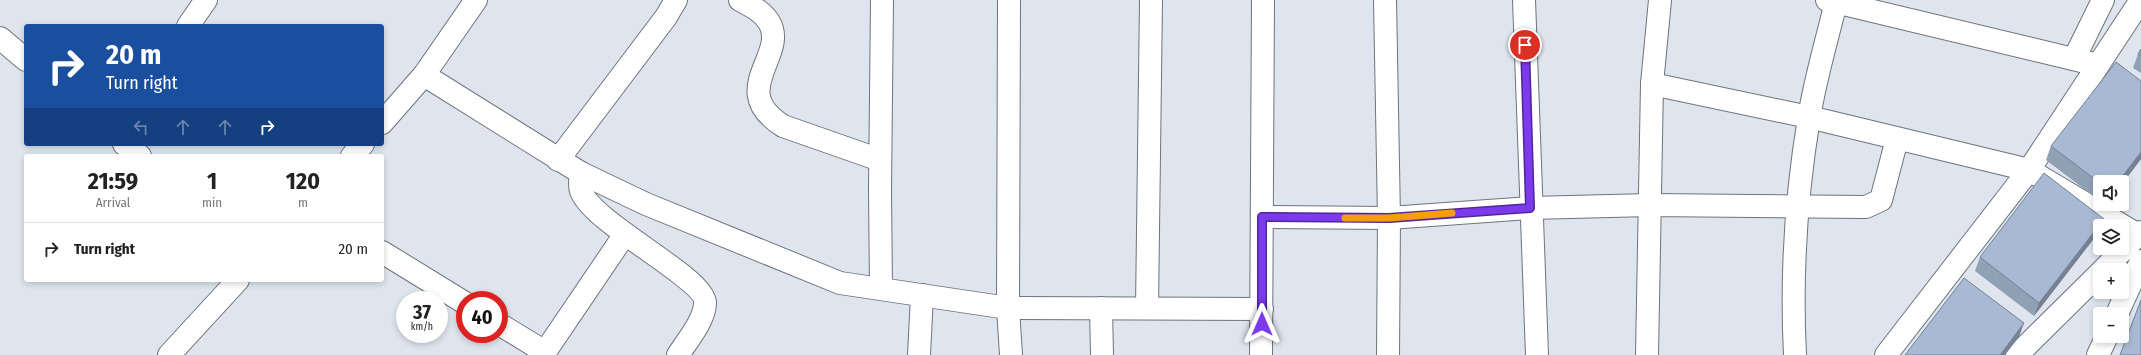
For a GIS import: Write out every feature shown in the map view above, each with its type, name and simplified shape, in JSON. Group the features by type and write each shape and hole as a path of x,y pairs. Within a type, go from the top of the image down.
{"street":[{"path":"189,24 206,0"},
{"path":"384,121 424,75 476,0"},
{"path":"558,160 666,18 676,0"},
{"path":"740,0 759,11 769,22 772,30 772,44 760,79 759,96 763,108 772,119 783,126 880,160"},
{"path":"881,288 880,160 882,0"},
{"path":"1009,0 1008,308 1011,355"},
{"path":"1148,308 1151,0"},
{"path":"1261,355 1263,0"},
{"path":"1385,0 1389,218 1388,355"},
{"path":"1524,0 1530,208 1537,355"},
{"path":"1647,355 1652,84 1660,0"},
{"path":"2074,59 2103,0"},
{"path":"1886,355 2029,170 2141,0"},
{"path":"1794,355 1792,305 1798,206 1809,117 1831,1 2098,65"},
{"path":"0,38 24,58"},
{"path":"424,75 581,173 646,204 840,283 1008,308 1262,309"},
{"path":"1652,84 1809,117 2029,170 2139,234 2110,263"},
{"path":"1262,217 1389,218 1530,208 1650,205 1866,207 1881,200 1897,138"},
{"path":"127,146 137,154"},
{"path":"354,154 361,146"},
{"path":"581,173 581,190 589,204 625,234 684,277 703,295 705,304 700,320 678,355"},
{"path":"508,330 544,354 625,234"},
{"path":"384,253 456,297"},
{"path":"2120,307 2141,261"},
{"path":"2017,355 2093,280"},
{"path":"169,355 236,282"},
{"path":"919,355 922,295"},
{"path":"1101,308 1102,355"},
{"path":"2098,355 2104,343"}],"building":[{"path":"2141,49 2141,56 2138,54"},
{"path":"2116,62 2141,81 2141,152 2123,175 2093,175 2093,178 2051,146"},
{"path":"2044,173 2104,219 2093,219 2093,233 2039,303 1980,257"},
{"path":"1964,278 2024,323 2000,355 1905,355"},
{"path":"2141,300 2141,355 2120,355 2125,343 2129,343 2129,331"}],"slow traffic":[{"path":"1345,218 1389,218 1452,213"}],"route":[{"path":"1262,324 1262,217 1389,218 1530,208 1525,45"}]}
